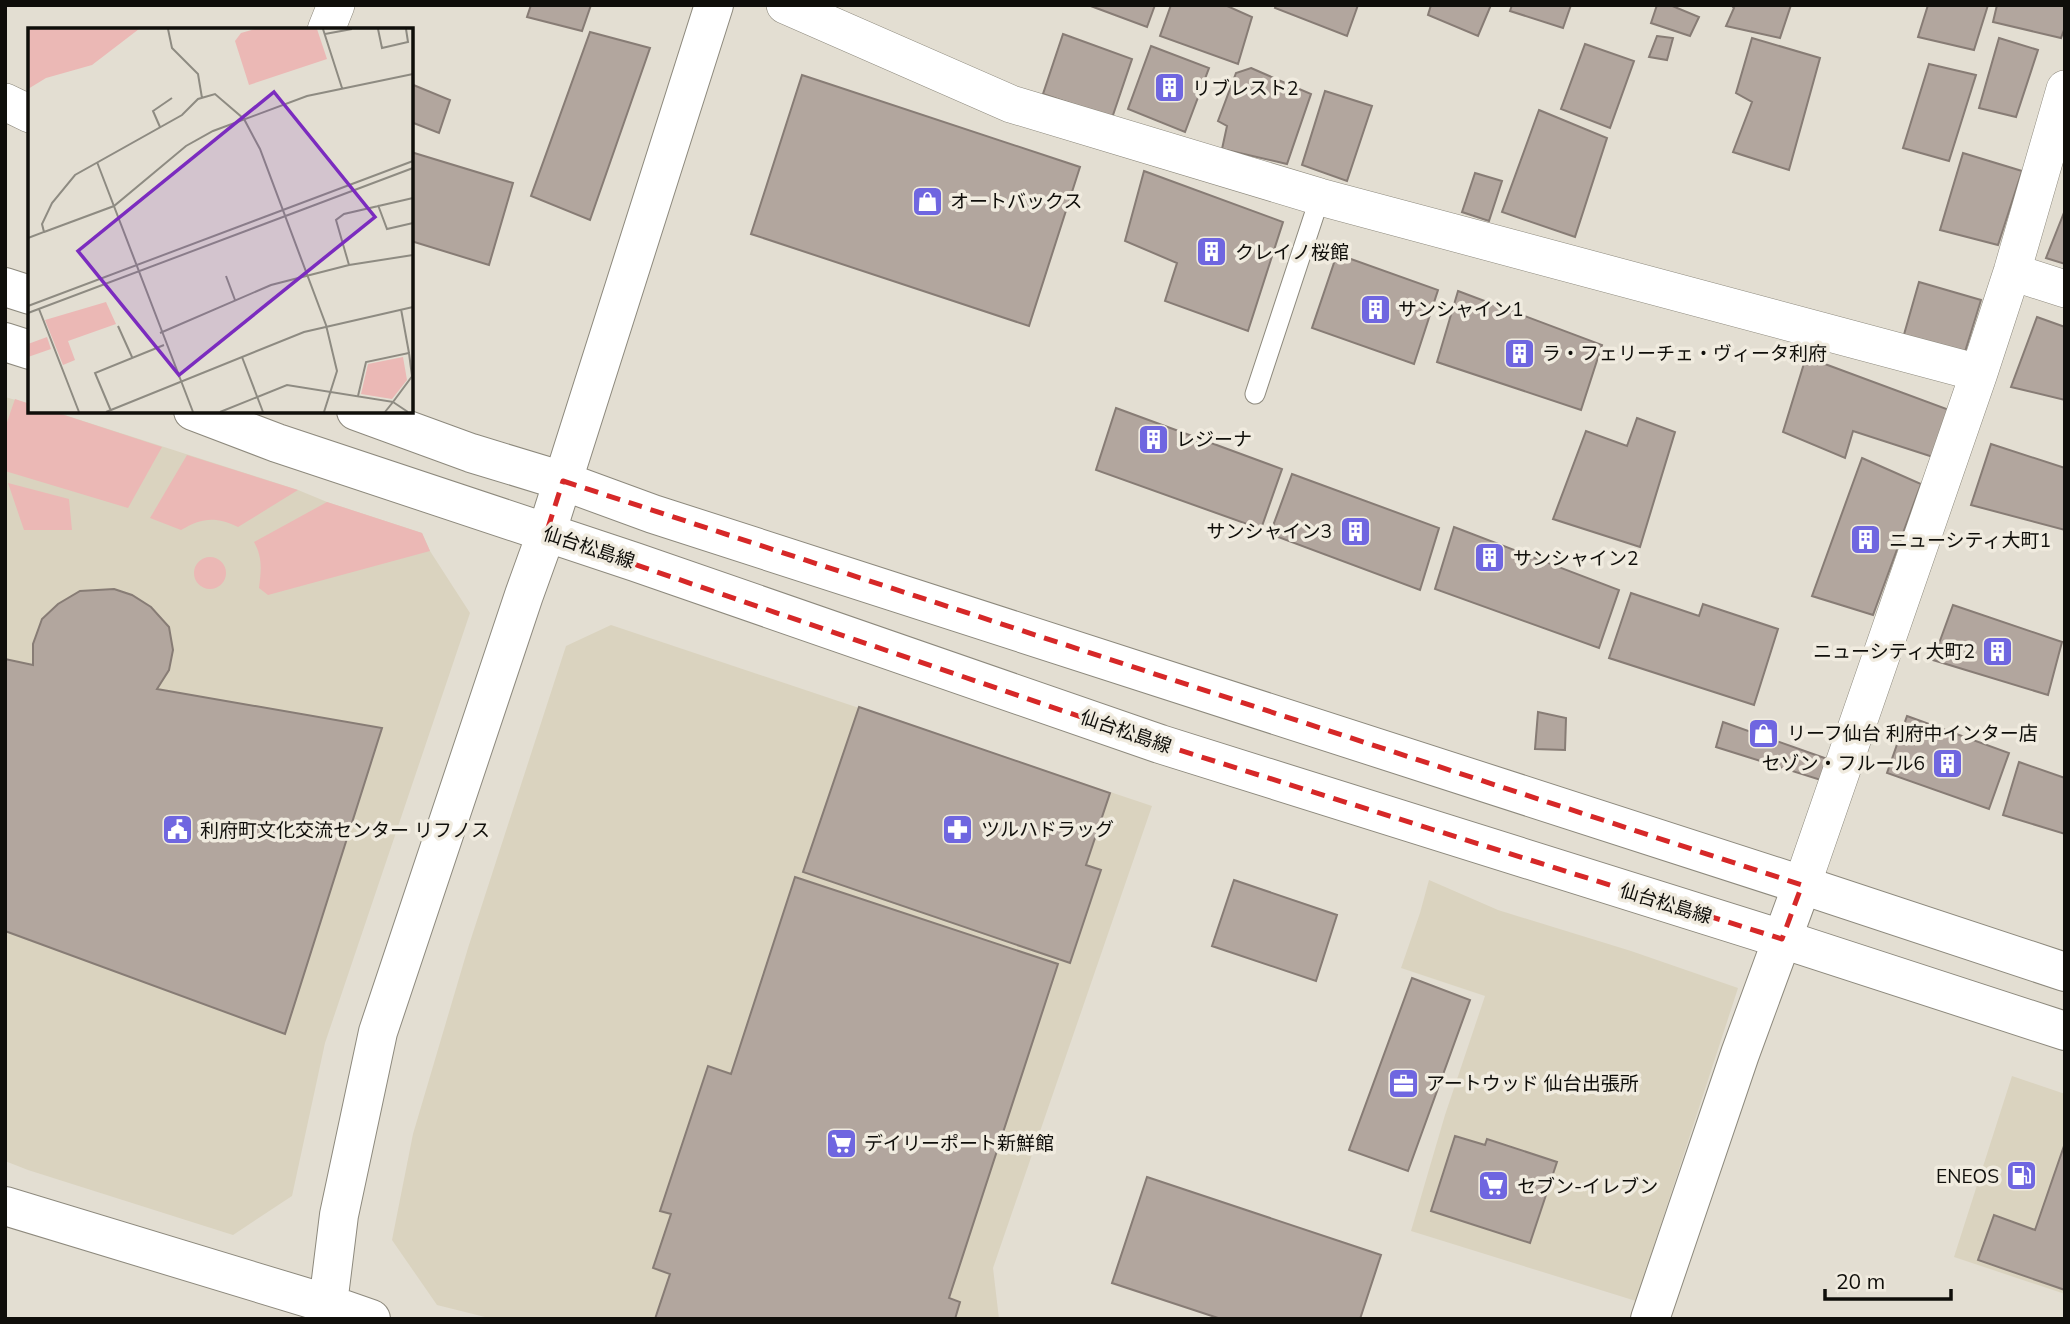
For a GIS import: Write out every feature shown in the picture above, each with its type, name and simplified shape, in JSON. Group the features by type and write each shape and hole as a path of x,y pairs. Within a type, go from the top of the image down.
{"main road":[{"path":"329,1311 340,1215 378,1032 547,534 714,5"},
{"path":"5,287 28,294"},
{"path":"5,342 28,349"},
{"name":"仙台松島線","path":"198,413 277,443 635,562 1160,744 1782,939 2065,1031"},
{"path":"361,413 653,514 2065,972"},
{"path":"1650,1319 1740,1054 1802,885"},
{"path":"5,1206 329,1311 371,1319"}],"street":[{"path":"327,28 336,5"},
{"path":"785,5 1011,104 1320,197 1979,373"},
{"path":"1802,885 1979,373 2012,272 2065,89"},
{"path":"5,102 28,113"},
{"path":"2012,272 2065,289"}],"lane":[{"path":"1255,394 1320,197"}],"highlighted area":[{"path":"563,481 1802,885 1782,939 1160,744 546,534"}],"shaded area":[{"path":"5,397 28,403 28,413 58,413 422,533 430,551 470,613 325,1043 292,1196 233,1235 5,1161"},
{"path":"15,399 28,403 28,413 58,413 162,447 128,508 5,471 5,428"},
{"path":"187,455 298,490 238,527 209,520 181,530 150,518"},
{"path":"8,483 69,499 72,530 24,530"},
{"path":"327,502 422,533 430,551 268,595 259,588 260,559 254,542"},
{"path":"210,557 222,561 226,573 222,585 210,589 198,585 194,573 198,561"},
{"path":"611,625 1152,806 993,1268 999,1319 493,1319 437,1305 392,1240 413,1134 468,948 566,646"},
{"path":"1429,880 1498,910 1631,951 1738,988 1636,1301 1411,1231 1445,1115 1485,996 1401,968"},
{"name":"ENEOS","path":"2012,1076 2065,1094 2065,1294 1954,1257"}],"building":[{"path":"531,5 591,5 582,31 527,17"},
{"path":"1088,5 1155,5 1147,27"},
{"path":"1171,5 1225,5 1252,17 1238,64 1160,36"},
{"path":"1276,5 1358,5 1347,36 1275,8"},
{"path":"1431,5 1491,5 1478,36 1428,15"},
{"path":"1512,5 1571,5 1563,28 1510,11"},
{"path":"1657,5 1670,5 1699,17 1690,36 1651,23"},
{"path":"1731,5 1791,5 1780,38 1726,26 1734,8"},
{"path":"1928,5 1988,5 1974,50 1918,37"},
{"path":"1997,5 2065,5 2065,27 2061,38 1993,22"},
{"path":"590,32 650,48 590,220 531,196"},
{"path":"1063,34 1132,59 1112,118 1043,94"},
{"path":"1657,36 1673,38 1667,60 1649,57"},
{"path":"1752,38 1820,58 1789,170 1733,152 1752,102 1736,93"},
{"path":"1999,38 2038,50 2016,117 1979,108"},
{"path":"1585,44 1634,61 1610,128 1561,109"},
{"name":"リブレスト2","path":"1151,46 1209,68 1185,132 1128,109"},
{"path":"1929,64 1976,75 1949,161 1903,148"},
{"path":"1251,68 1311,94 1287,164 1222,149 1227,126 1218,121 1236,73"},
{"path":"802,75 1080,167 1029,326 751,234"},
{"path":"413,85 450,100 439,133 413,123"},
{"path":"1325,91 1372,106 1347,181 1302,165"},
{"path":"1539,110 1607,138 1575,237 1502,212"},
{"path":"413,153 513,183 489,265 413,242"},
{"path":"1963,153 2022,171 1998,245 1940,230"},
{"name":"クレイノ桜館","path":"1144,171 1283,222 1248,331 1165,301 1177,263 1125,241"},
{"path":"1475,173 1502,181 1489,221 1462,212"},
{"path":"2065,210 2065,264 2046,258"},
{"name":"サンシャイン1","path":"1337,254 1438,290 1414,364 1312,328"},
{"path":"1919,282 1981,300 1964,355 1903,338"},
{"name":"ラ・フェリーチェ・ヴィータ利府","path":"1458,291 1602,345 1581,410 1437,362"},
{"path":"2037,317 2065,327 2065,400 2011,387"},
{"path":"1806,357 1952,411 1933,457 1853,431 1845,458 1783,432"},
{"name":"レジーナ","path":"1116,408 1282,469 1261,529 1096,470"},
{"path":"1637,418 1675,432 1640,547 1553,519 1586,431 1627,446"},
{"path":"1991,444 2065,468 2065,530 1971,505"},
{"name":"ニューシティ大町1","path":"1862,458 1921,484 1873,615 1812,596"},
{"name":"サンシャイン3","path":"1292,474 1439,528 1420,590 1270,534"},
{"name":"サンシャイン2","path":"1454,527 1619,590 1599,648 1435,589"},
{"name":"利府町文化交流センター リフノス","path":"114,589 132,595 151,607 169,627 173,650 169,670 157,689 382,728 285,1034 5,931 5,659 33,665 33,644 42,619 58,604 80,591"},
{"path":"1631,593 1699,616 1703,604 1778,629 1754,705 1609,658"},
{"name":"ニューシティ大町2","path":"1953,605 2062,642 2048,695 1933,660"},
{"name":"ツルハドラッグ","path":"859,707 1110,793 1086,865 1101,870 1070,963 803,872"},
{"path":"1538,712 1566,718 1565,750 1535,749"},
{"name":"セゾン・フルール6","path":"1907,716 2009,753 1989,809 1887,773"},
{"path":"1723,722 1830,760 1824,781 1716,747"},
{"path":"2019,762 2065,778 2065,834 2003,815"},
{"name":"デイリーポート新鮮館","path":"795,877 1058,964 949,1298 960,1302 955,1319 655,1319 670,1274 653,1268 671,1214 660,1211 708,1066 731,1074"},
{"path":"1234,880 1337,915 1316,981 1212,946"},
{"path":"1412,978 1470,1000 1408,1171 1349,1150"},
{"name":"セブン-イレブン","path":"1455,1136 1485,1145 1487,1139 1557,1162 1530,1243 1431,1211"},
{"path":"2065,1143 2065,1290 1978,1260 1994,1215 2035,1230"},
{"path":"1147,1177 1381,1255 1360,1319 1221,1319 1112,1283"}],"place":[{"name":"リブレスト2","path":"1169,88"},
{"name":"オートバックス","path":"927,201"},
{"name":"クレイノ桜館","path":"1212,252"},
{"name":"サンシャイン1","path":"1375,309"},
{"name":"ラ・フェリーチェ・ヴィータ利府","path":"1519,353"},
{"name":"レジーナ","path":"1153,439"},
{"name":"サンシャイン3","path":"1355,531"},
{"name":"ニューシティ大町1","path":"1866,540"},
{"name":"サンシャイン2","path":"1490,558"},
{"name":"ニューシティ大町2","path":"1998,651"},
{"name":"リーフ仙台 利府中インター店","path":"1764,733"},
{"name":"セゾン・フルール6","path":"1948,763"},
{"name":"ツルハドラッグ","path":"958,829"},
{"name":"利府町文化交流センター リフノス","path":"177,830"},
{"name":"アートウッド 仙台出張所","path":"1403,1083"},
{"name":"デイリーポート新鮮館","path":"841,1143"},
{"name":"ENEOS","path":"2022,1176"},
{"name":"セブン-イレブン","path":"1494,1186"}]}
